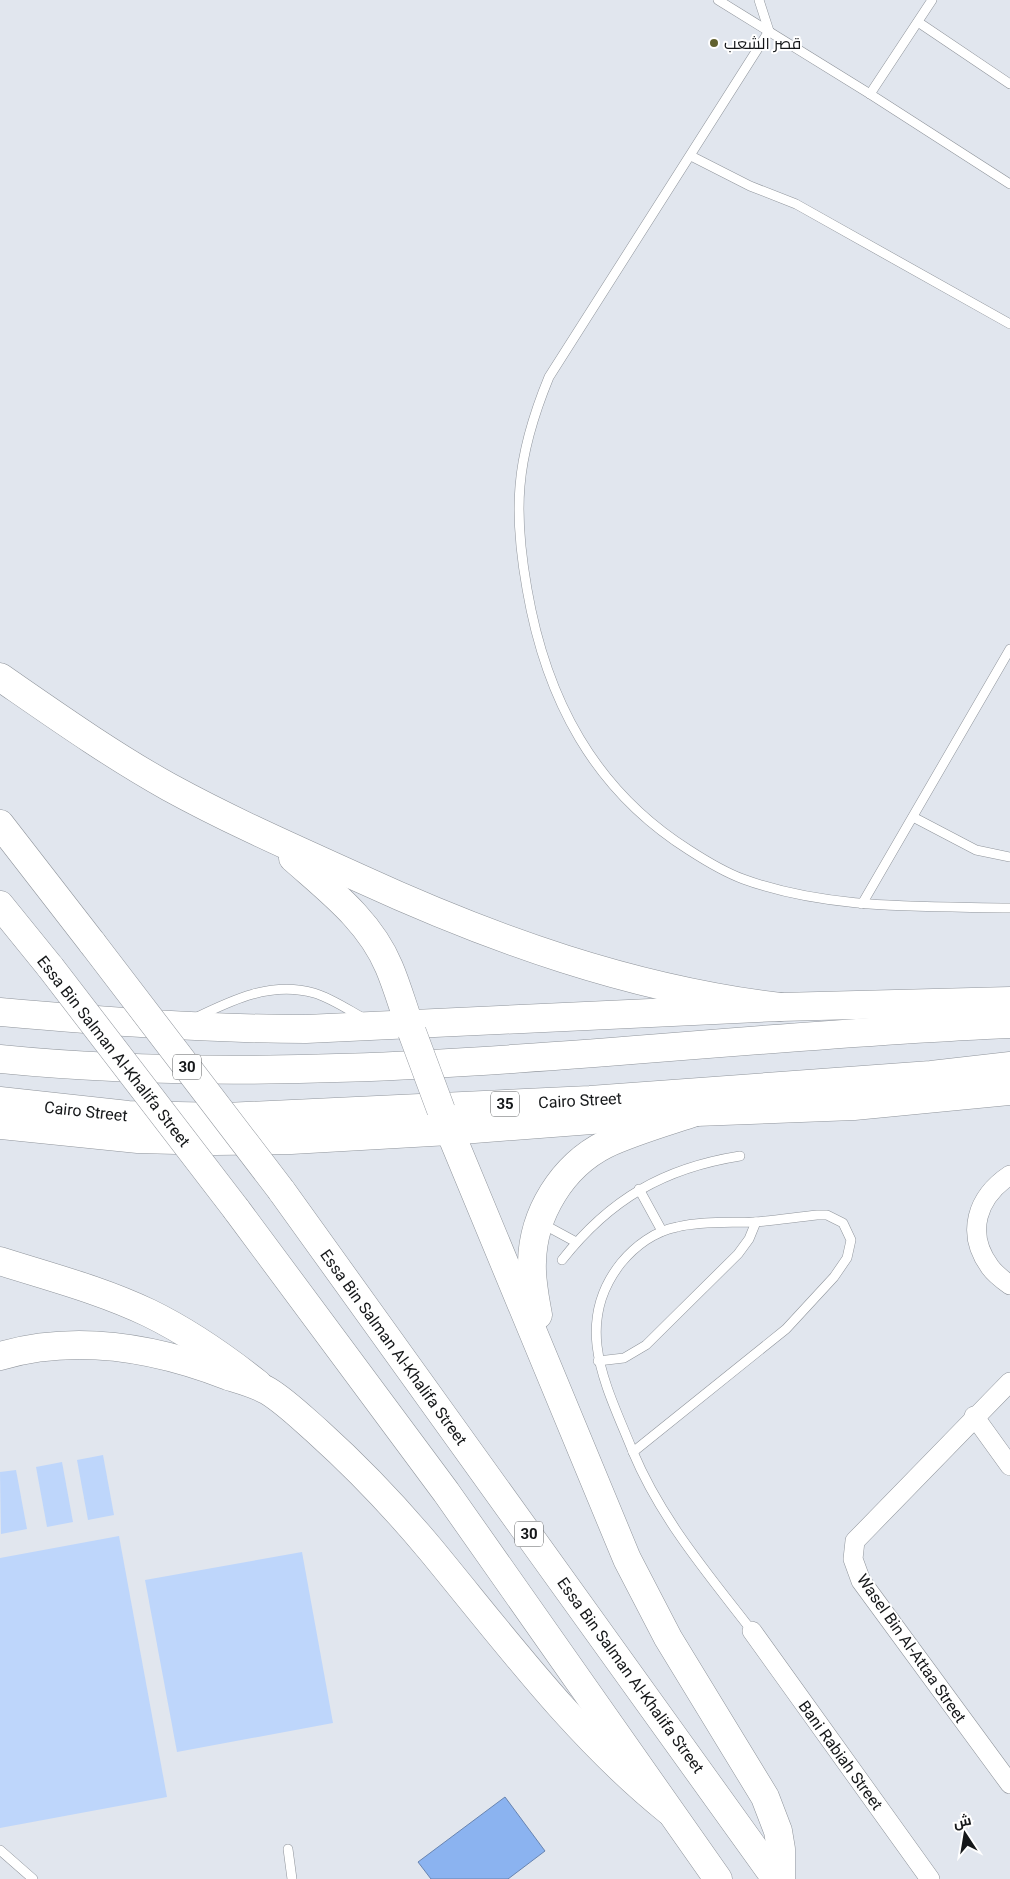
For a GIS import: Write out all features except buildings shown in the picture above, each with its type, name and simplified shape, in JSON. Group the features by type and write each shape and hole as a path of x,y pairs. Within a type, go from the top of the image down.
{"main road":[{"path":"0,677 135,767 196,801 271,839 420,906 538,952 659,987 723,1000 780,1007"},
{"name":"Essa Bin Salman Al-Khalifa Street","path":"0,824 281,1190 776,1879"},
{"path":"271,839 344,903 361,922 388,966 445,1120 612,1523 648,1602 765,1797 778,1830 781,1849 781,1879"},
{"name":"Essa Bin Salman Al-Khalifa Street","path":"0,905 51,968 236,1209 446,1492 718,1879"},
{"path":"0,1012 180,1026 297,1029 376,1025 411,1028 780,1007 1010,1000"},
{"path":"0,1059 62,1065 249,1070 483,1059 1010,1024"},
{"name":"Cairo Street","path":"0,1101 128,1115 226,1117 590,1100 931,1075 1010,1066"},
{"name":"Cairo Street","path":"0,1125 138,1139 215,1141 445,1120 854,1106 1010,1091"},
{"path":"544,1356 532,1262 539,1222 558,1186 587,1156 623,1137 696,1112"},
{"path":"0,1261 103,1294 150,1313 212,1350 267,1390 306,1422 376,1487 585,1734 625,1774 669,1811"},
{"path":"0,1356 50,1347 74,1345 137,1350 189,1361 267,1390"}],"street":[{"path":"1010,1174 997,1183 987,1195 980,1209 976,1225 977,1240 983,1256 991,1269 1010,1285"},
{"name":"Wasel Bin Al-Attaa Street","path":"1010,1382 974,1416 855,1540 853,1559 861,1581 1010,1784"},
{"path":"974,1416 1010,1466"},
{"name":"Bani Rabiah Street","path":"752,1631 930,1879"}],"lane":[{"path":"718,0 870,94 1010,184"},
{"path":"759,0 769,31 549,377 538,404 523,458 520,486 520,548 532,618 552,684 566,718 582,745 624,798 650,821 708,862 741,878 784,892 862,904 1010,908"},
{"path":"870,94 932,0"},
{"path":"918,22 1010,84"},
{"path":"691,156 750,186 796,204 1010,324"},
{"path":"862,904 1010,649"},
{"path":"913,817 976,850 1010,857"},
{"path":"180,1026 245,995 288,990 315,993 376,1025"},
{"path":"562,1260 576,1242 606,1213 640,1189 688,1167 740,1156"},
{"path":"640,1189 662,1231"},
{"path":"633,1452 803,1313 834,1277 851,1249 849,1231 836,1218 827,1215 756,1222 688,1224 662,1231 636,1248 614,1271 597,1315 596,1346 598,1361 633,1452 650,1491 672,1527 752,1631"},
{"path":"539,1222 576,1242"},
{"path":"598,1361 624,1358 646,1345 738,1254 749,1239 756,1222"},
{"path":"288,1849 292,1879"},
{"path":"0,1850 33,1879"}],"shaded area":[{"path":"103,1455 114,1515 88,1520 77,1460"},
{"path":"62,1462 73,1522 47,1527 36,1467"},
{"path":"16,1470 27,1529 1,1534 0,1472"},
{"path":"119,1536 167,1797 0,1828 0,1558"},
{"path":"302,1552 333,1723 177,1752 145,1580"}],"water":[{"path":"505,1797 545,1851 508,1879 431,1879 418,1862"}],"place":[{"name":"قصر الشعب","path":"714,43"}]}
